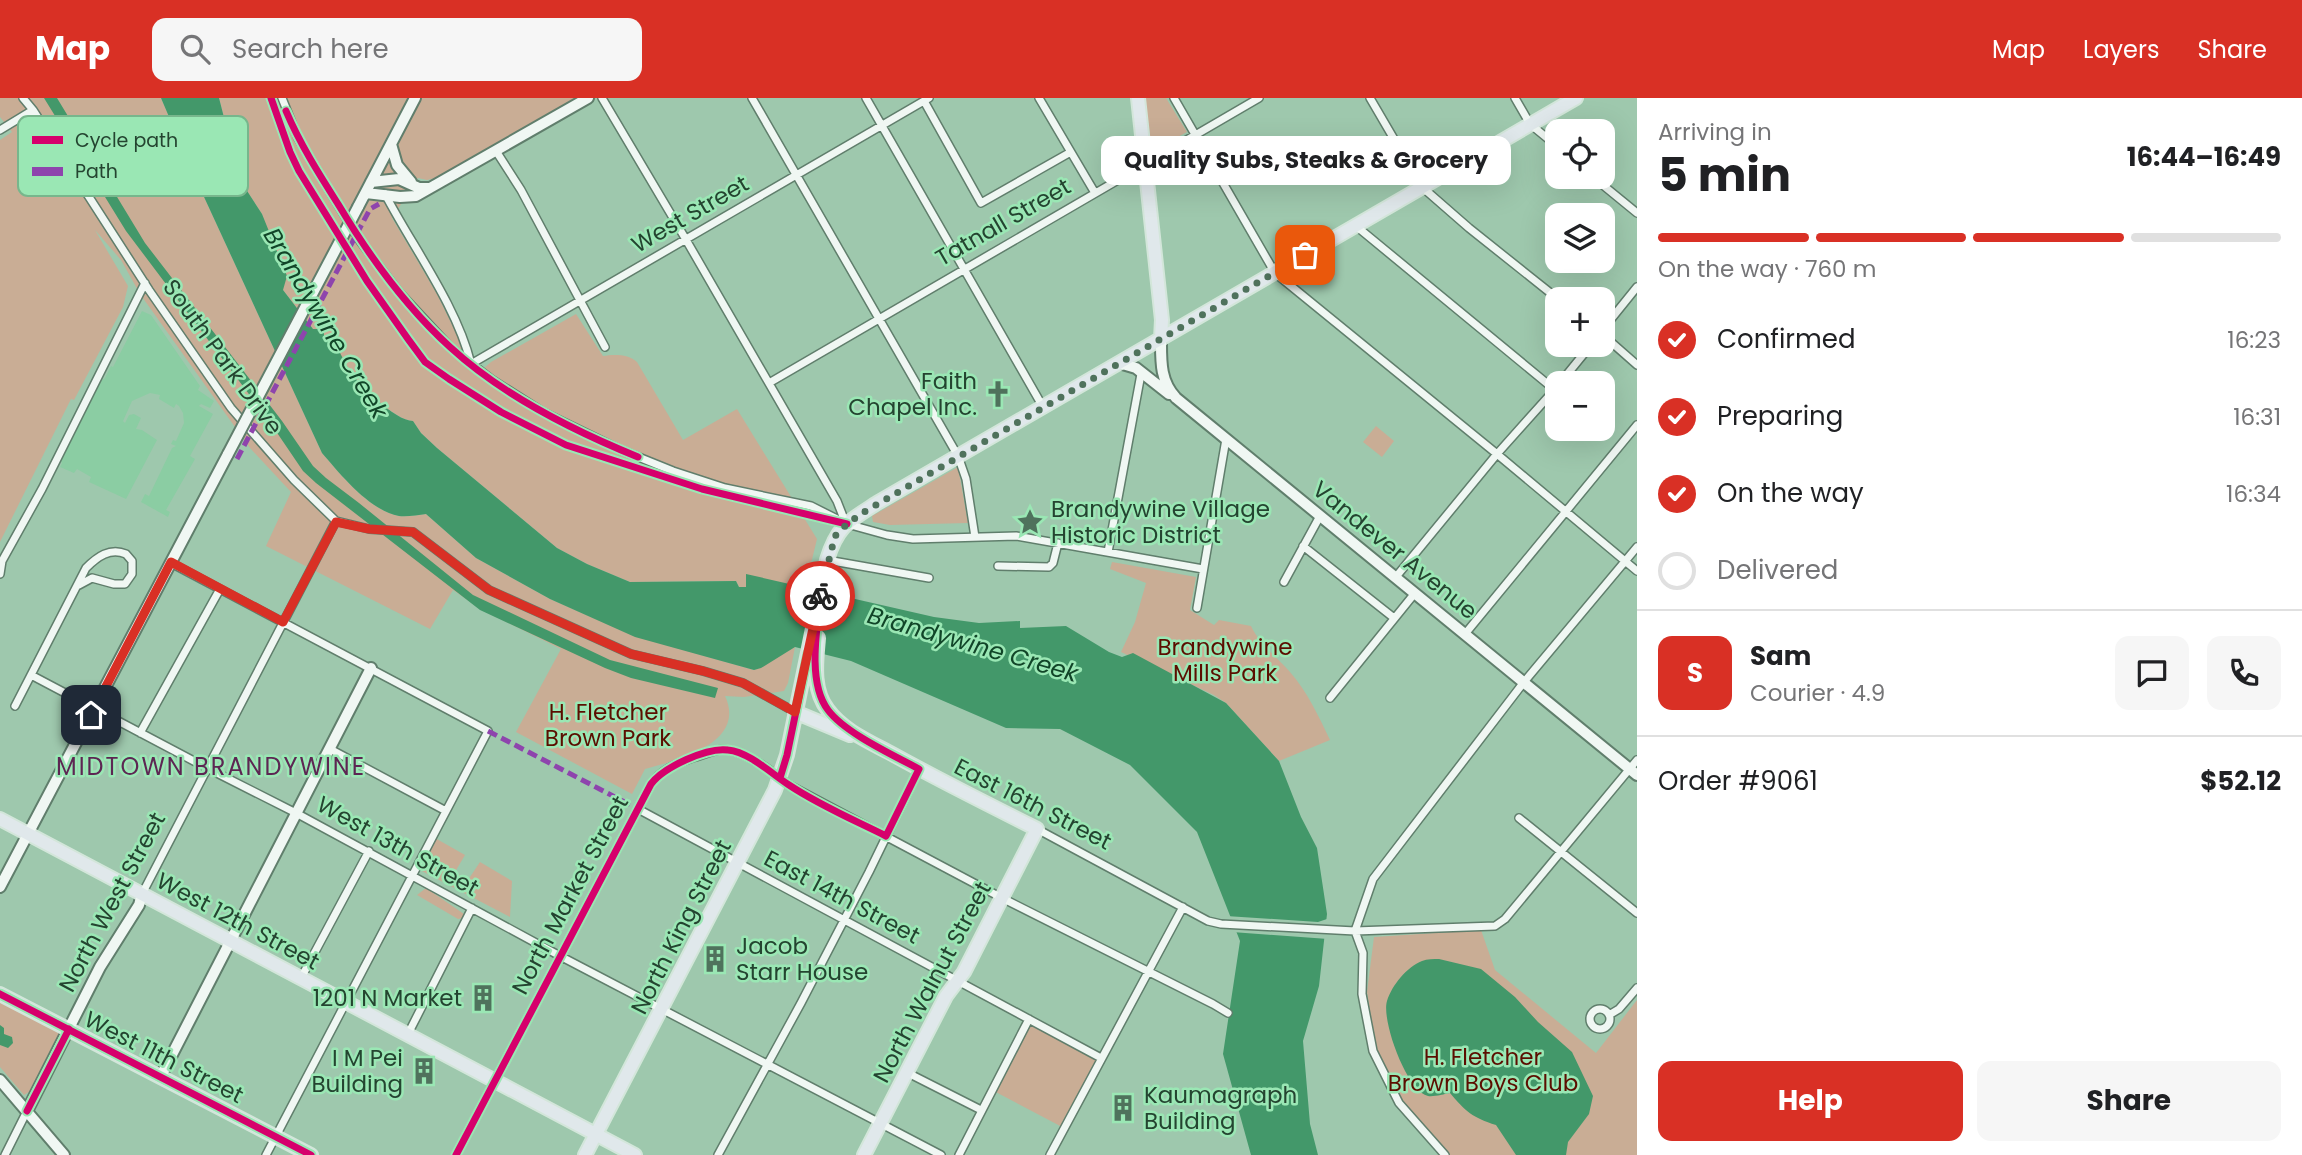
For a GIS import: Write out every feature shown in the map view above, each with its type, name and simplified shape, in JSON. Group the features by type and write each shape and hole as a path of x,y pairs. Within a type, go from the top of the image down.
{"main road":[{"path":"1138,98 1162,320 1161,339"},
{"path":"873,744 795,712 810,665 827,560 835,536 847,524 877,503 1576,98"},
{"name":"East 16th Street","path":"810,665 827,710 844,726 919,769 1037,829"},
{"name":"North King Street","path":"585,1155 780,778 795,712"},
{"name":"West 12th Street","path":"0,819 635,1155"},
{"name":"North Walnut Street","path":"864,1155 1037,829"},
{"name":"West 11th Street","path":"0,994 311,1155"}],"street":[{"name":"South Park Drive","path":"23,98 37,116"},
{"path":"282,98 298,138 360,241 399,292 433,331 471,364 543,412 621,450 673,471 724,488 811,506 847,524 887,535 913,538 1016,536 1203,569"},
{"path":"0,887 415,98"},
{"path":"368,188 385,194 416,196 588,98"},
{"path":"602,98 837,501 847,524"},
{"path":"752,98 958,456 966,480 975,537"},
{"path":"866,98 1043,407"},
{"path":"1038,98 1095,193"},
{"path":"1174,98 1275,273 1497,453 1637,571"},
{"name":"Tatnall Street","path":"769,383 1259,98"},
{"path":"1370,98 1422,187 1545,289"},
{"path":"1515,98 1530,124 1545,136"},
{"path":"927,99 981,203 1069,153"},
{"name":"West Street","path":"471,364 927,99"},
{"path":"23,116 33,110"},
{"path":"0,130 18,119"},
{"path":"391,144 401,171 419,188"},
{"path":"496,152 521,190 605,347"},
{"path":"368,188 399,179 419,188 432,188"},
{"path":"1608,189 1637,213"},
{"path":"385,194 453,317 471,364"},
{"name":"South Park Drive","path":"89,196 231,408 294,480 336,522"},
{"path":"1356,226 1545,376"},
{"path":"1,573 2,561 42,489 145,283"},
{"path":"1615,314 1637,287"},
{"name":"Vandever Avenue","path":"1161,339 1164,380 1175,398 1633,772"},
{"path":"1615,346 1637,365"},
{"path":"1569,371 1581,357"},
{"path":"1118,363 1132,366 1175,398"},
{"path":"1108,552 1141,374"},
{"path":"1395,578 1497,453 1545,399"},
{"path":"1465,634 1637,425"},
{"path":"1197,608 1226,439"},
{"path":"1284,582 1320,516"},
{"path":"336,522 369,529 413,532 489,590 615,649 743,683 795,712"},
{"name":"North West Street","path":"5,1155 100,967 139,905 142,894 336,522"},
{"path":"998,566 1049,567 1053,563 1058,542"},
{"path":"1303,546 1394,618"},
{"path":"1444,1155 1399,1103 1373,1051 1362,994 1363,953 1355,931 1373,879 1524,682 1637,547"},
{"path":"15,706 86,568 105,554 121,551 132,561 132,574 125,584 92,578 79,585"},
{"path":"827,560 929,578"},
{"path":"171,562 488,731 266,1155"},
{"path":"140,733 220,589"},
{"path":"1330,698 1415,593"},
{"path":"161,1076 371,668"},
{"name":"West 13th Street","path":"31,675 941,1155"},
{"path":"330,750 446,811"},
{"name":"North Market Street","path":"456,1155 651,784 663,771 718,750 734,751 763,766 789,785 1002,898 1228,1013"},
{"name":"East 16th Street","path":"1037,829 1208,921 1221,924 1355,931 1495,926 1505,919 1633,772 1637,760"},
{"path":"718,1155 844,920 919,769"},
{"name":"East 14th Street","path":"638,810 1101,1058"},
{"path":"1519,818 1637,913"},
{"path":"301,978 369,851"},
{"path":"1050,1155 1183,906"},
{"path":"408,1034 472,908"},
{"path":"1609,1015 1619,1009 1637,988"},
{"path":"960,1155 1029,1019"},
{"path":"906,1072 981,1110"},
{"path":"0,1080 64,1155"}],"shaded area":[{"path":"142,311 151,315 200,386 198,390 214,401 210,408 201,404 199,406 213,414 190,456 195,459 166,510 170,512 168,517 141,502 145,494 149,496 172,448 176,446 171,444 173,440 176,441 184,423 179,406 176,404 174,408 159,399 160,395 150,393 132,401 123,421 125,423 129,415 134,414 141,418 136,429 157,440 126,499 89,482 91,477 77,469 74,473 60,467 60,461 101,381 111,366 113,367"}],"green space":[{"name":"H. Fletcher Brown Park","path":"0,98 161,98 169,116 18,116 18,196 204,196 322,453 366,499 399,516 426,514 476,558 550,599 635,636 754,670 795,647 784,691 744,697 725,696 729,712 726,726 718,737 691,754 645,769 632,794 516,732 561,649 482,610 453,590 430,629 266,546 291,492 250,448 140,294 121,260 95,230 128,286 123,307 74,400 71,399 0,542 0,140 12,132 0,117"},
{"path":"219,98 576,98 440,177 427,180 418,178 392,218 437,294 463,347 457,359 476,375 491,362 576,314 603,356 621,355 637,362 683,440 737,409 817,539 805,588 746,575 746,587 739,587 736,581 630,582 557,548 437,448 413,421 397,415 378,400 353,375 334,342 323,339 313,329 283,290 262,214 248,192 248,116 224,116"},
{"path":"1145,98 1166,98 1187,132 1152,151"},
{"path":"1376,426 1394,441 1382,457 1363,442"},
{"path":"958,467 968,523 890,525 873,522 872,516"},
{"name":"Brandywine Mills Park","path":"1112,562 1196,577 1190,610 1214,625 1219,620 1251,626 1264,645 1302,687 1330,740 1279,761 1226,703 1121,652 1135,622 1146,583 1110,569"},
{"path":"435,838 465,855 455,872 468,880 480,862 512,881 510,917 422,871"},
{"path":"426,888 464,914 463,918 458,919 417,895"},
{"name":"H. Fletcher Brown Boys Club","path":"1481,930 1495,970 1596,1053 1637,1000 1637,1155 1445,1155 1393,1093 1376,1051 1367,992 1374,937"},
{"path":"0,999 59,1030 60,1034 32,1090 24,1095 0,1067"},
{"path":"1029,1019 1101,1058 1064,1128 992,1090"}],"water":[{"path":"44,98 57,98 68,116 55,116"},
{"path":"161,98 219,98 224,116 169,116"},
{"name":"Brandywine Creek","path":"248,192 262,214 287,276 283,290 313,329 324,329 324,339 334,342 359,383 387,408 413,421 437,448 557,548 587,564 630,582 736,581 739,587 746,587 746,574 934,617 979,623 1020,621 1020,628 1066,626 1109,652 1122,657 1133,653 1226,703 1279,761 1301,817 1317,848 1327,914 1319,986 1303,1041 1310,1124 1318,1155 1251,1155 1223,1054 1240,941 1197,832 1130,765 1060,729 1006,728 851,661 795,647 754,670 635,637 550,599 476,558 426,514 399,516 377,507 356,490 322,453 204,196 248,196"},
{"path":"104,196 116,196 145,243 282,421 313,466 473,595 610,660 718,688 715,698 631,678 480,610 316,483 303,471 267,418 126,231"},
{"path":"1439,959 1481,969 1515,997 1572,1052 1593,1096 1589,1114 1568,1142 1566,1155 1516,1155 1496,1125 1470,1113 1450,1093 1428,1096 1420,1092 1412,1082 1392,1038 1386,1010 1387,1001 1396,983 1406,972 1424,960"},
{"path":"0,1025 4,1028 4,1034 12,1037 13,1043 8,1048 0,1045"}],"pier":[{"path":"1226,916 1318,922 1330,918 1328,939 1232,932"}],"marked path":[{"path":"237,459 370,209 379,204"},
{"path":"488,731 638,809"}],"cycle path":[{"path":"271,98 299,171 367,281 425,362 501,412 566,445 702,489 847,524"},
{"path":"286,111 310,159 362,243 403,297 450,347 515,396 564,423 638,457"},
{"path":"456,1155 651,784 666,771 709,752 736,752 752,759 812,799 886,836 919,769 846,727 828,710 821,697 815,666 815,648 822,582"},
{"path":"780,778 808,653"},
{"path":"0,994 311,1155"},
{"path":"27,1111 69,1029"}],"way so far":[{"path":"820,596 835,536 864,512 1305,255"}],"place":[{"name":"Quality Subs, Steaks & Grocery","path":"1305,255"},
{"name":"Faith Chapel Inc.","path":"998,394"},
{"name":"Brandywine Village Historic District","path":"1030,522"},
{"name":"Jacob Starr House","path":"715,959"},
{"name":"1201 N Market","path":"483,998"},
{"name":"I M Pei Building","path":"424,1071"},
{"name":"Kaumagraph Building","path":"1123,1108"}],"district":[{"name":"MIDTOWN BRANDYWINE","path":"211,766"}],"route":[{"path":"91,715 171,562 283,622 336,522 369,529 413,532 489,590 615,649 743,683 795,712 820,596"}]}
